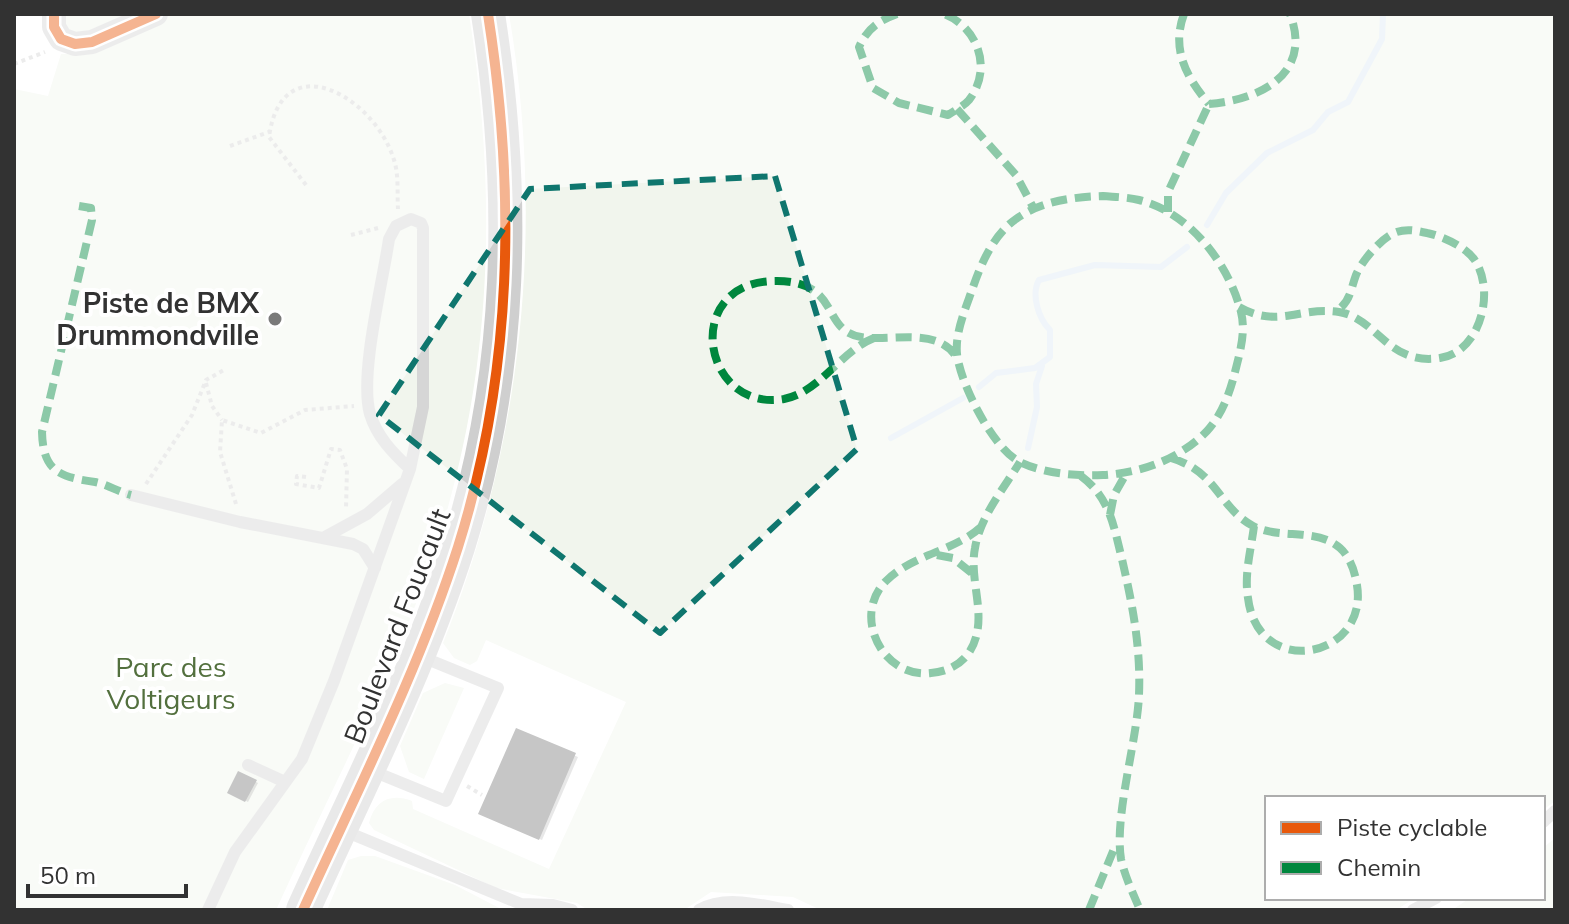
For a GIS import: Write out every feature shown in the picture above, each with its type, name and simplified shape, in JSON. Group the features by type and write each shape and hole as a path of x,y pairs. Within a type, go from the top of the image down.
{"street":[{"path":"54,14 54,27 61,39 75,44 92,42 156,14"},
{"name":"Boulevard Foucault","path":"303,910 417,655 469,510 490,418 501,341 507,256 507,178 488,14"}],"lane":[{"path":"209,910 235,852 302,759 408,473 423,407 424,236 421,223 416,220 401,222 389,239 371,353 368,405 387,447 408,473"},
{"path":"323,538 383,502 408,473"},
{"path":"134,496 363,549 375,568"},
{"path":"367,769 446,801 498,688 417,655"},
{"path":"248,765 285,782"},
{"path":"340,829 524,907 553,905 572,910"},
{"path":"1413,910 1432,900"},
{"path":"699,910 722,903 745,903 788,910"}],"path":[{"path":"14,64 38,57 61,39"},
{"path":"306,185 269,137 275,110 291,91 324,88 342,92 366,111 384,139 394,160 398,209"},
{"path":"230,146 269,131"},
{"path":"134,496 192,415 206,380 224,370"},
{"path":"206,380 212,406 222,420 261,433 305,410 368,405"},
{"path":"222,420 220,452 240,522"},
{"path":"306,477 297,476 296,484 319,488 331,449 340,450 347,469 346,518 349,525"}],"highlighted area":[{"path":"775,176 857,449 660,633 379,415 530,189"}],"green space":[{"path":"62,14 140,14 92,36 67,35"},
{"name":"Parc des Voltigeurs","path":"170,14 469,14 485,169 486,245 482,321 473,395 458,470 437,544 410,619 362,729 276,910 14,910 14,89 48,96 61,54 80,54"},
{"path":"509,14 1555,14 1555,801 1545,808 1545,796 1265,796 1265,900 1412,900 1396,910 821,910 793,897 711,892 684,910 588,910 577,903 496,888 374,830 369,823 375,809 385,800 404,799 412,801 413,809 549,869 626,702 486,640 477,661 470,665 454,658 443,643 470,567 492,490 509,412 520,333 525,253 525,173 520,93"},
{"path":"445,683 464,688 424,779 409,772 400,746 423,693"},
{"path":"1555,838 1555,910 1452,910 1467,900 1545,900 1545,846"},
{"path":"375,856 455,885 503,910 327,910 348,860"}],"building":[{"path":"516,728 576,753 539,840 478,814"},
{"path":"238,771 257,780 245,802 227,793"}],"waterway":[{"path":"1207,225 1226,193 1267,153 1313,130 1328,112 1348,102 1382,39 1383,14"},
{"path":"979,387 996,373 1035,368 1050,357 1050,330 1037,306 1039,280 1095,265 1161,267 1187,247"},
{"path":"1028,448 1037,407 1036,384 1042,366"},
{"path":"891,438 963,398"}],"marked path":[{"path":"897,14 874,26 859,47 873,88 899,103 948,115 969,100 976,88 981,63 978,50 966,29 944,14"},
{"path":"1184,14 1179,39 1183,62 1209,104"},
{"path":"1209,104 1246,97 1263,90 1288,68 1294,53 1295,35 1290,14"},
{"path":"1168,212 1168,192 1209,104"},
{"path":"957,109 1016,175 1034,209"},
{"path":"1103,196 1134,199 1157,206 1190,228 1204,242 1217,259 1235,294 1242,320 1240,350 1231,387 1221,411 1207,431 1185,449 1159,463 1117,474 1050,472 1020,462 999,444 989,430 959,366 959,330 984,260 1008,226 1026,213 1047,204 1103,196"},
{"path":"79,206 91,208 92,220 42,432 43,445 50,464 63,475 99,483 131,495"},
{"path":"1239,307 1277,317 1339,312 1364,323 1395,349 1408,355 1422,359 1440,358 1454,353 1475,332 1484,302 1481,272 1470,254 1452,242 1422,232 1401,231 1387,237 1366,258 1348,299 1337,311"},
{"path":"874,338 851,352 809,388 784,399 756,398 734,386 720,368 713,345 715,322 726,301 746,286 777,281 798,283 812,289 848,333 874,338 927,339 949,348 957,358"},
{"path":"1171,458 1199,472 1232,509 1253,526 1264,530 1275,532 1320,538 1343,551 1355,576 1357,607 1348,628 1332,642 1312,650 1291,650 1272,642 1256,625 1247,589 1247,571 1248,562 1253,535 1254,526"},
{"path":"981,527 897,572 876,595 872,627 886,656 899,666 914,672 931,673 956,665 968,654 978,628 974,575 978,536 993,503 1020,462"},
{"path":"1110,515 1114,495 1127,472"},
{"path":"1081,476 1098,493 1112,521 1135,624 1139,695 1120,842 1123,866 1140,910"},
{"path":"937,555 953,558 973,574"},
{"path":"1089,910 1116,844"}],"cycle path":[{"path":"54,14 54,27 61,39 75,44 92,42 156,14"},
{"path":"303,910 386,731 442,594 476,481 490,415 499,349 505,216 503,149 488,14"}],"place":[{"name":"Piste de BMX Drummondville","path":"275,319"}]}
